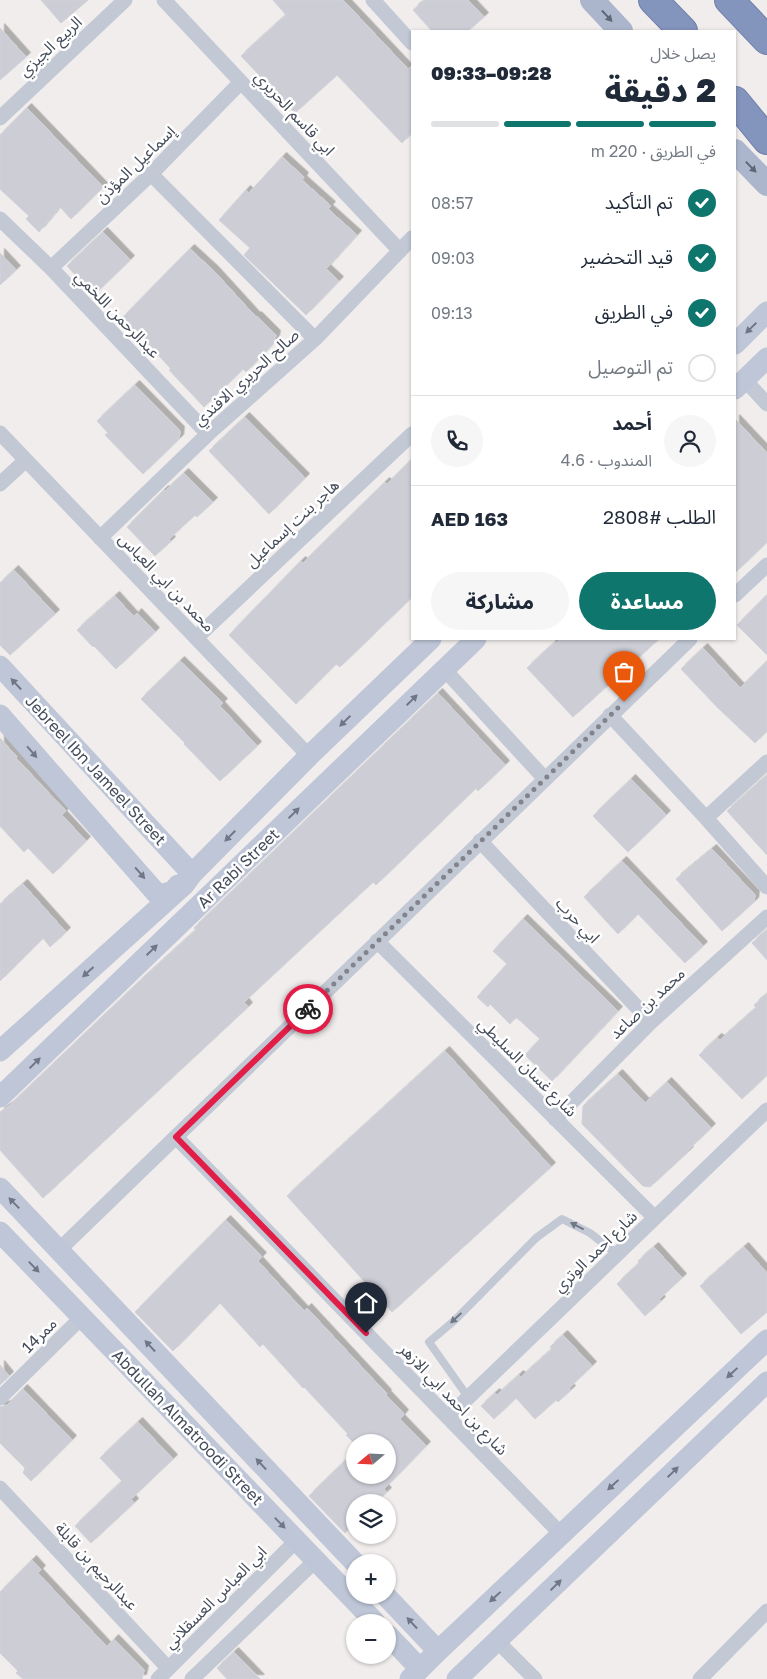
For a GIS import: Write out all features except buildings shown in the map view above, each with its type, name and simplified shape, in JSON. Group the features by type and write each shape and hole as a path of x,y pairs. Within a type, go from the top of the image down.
{"highway":[{"path":"652,0 676,30"},
{"path":"652,0 682,30"},
{"path":"729,0 767,40"},
{"path":"736,87 767,119"},
{"path":"736,102 767,140"}],"main road":[{"path":"592,0 620,30"},
{"path":"734,0 767,30"},
{"path":"736,152 767,184"}],"street":[{"name":"الربيع الجيزي","path":"0,118 125,0"},
{"name":"ابي قاسم الحريري","path":"164,0 400,251"},
{"path":"373,0 411,42"},
{"name":"إسماعيل المؤذن","path":"51,268 151,174 241,82"},
{"path":"151,174 315,339"},
{"name":"عبدالرحمن اللخمي","path":"0,218 51,268 208,434"},
{"name":"صالح الحريري الافندي","path":"100,538 208,434 315,339 411,239"},
{"path":"736,343 767,312"},
{"path":"767,358 740,385 767,404"},
{"name":"محمد بن ابي العباس","path":"0,433 309,756"},
{"name":"هاجر بنت إسماعيل","path":"196,638 411,435"},
{"path":"0,484 26,460"},
{"path":"736,594 767,565"},
{"name":"Ar Rabi Street","path":"0,1051 184,885 188,870 430,640"},
{"name":"Ar Rabi Street","path":"0,1096 475,640"},
{"path":"60,1250 689,640"},
{"name":"Jebreel Ibn Jameel Street","path":"0,666 188,870 176,889 167,894 157,894 1,719"},
{"path":"444,669 545,779"},
{"path":"610,715 767,887"},
{"path":"706,818 767,762"},
{"name":"ابي حرب","path":"480,842 651,1022"},
{"name":"محمد بن صاعد","path":"555,1119 651,1022 767,917"},
{"name":"شارع غسان السليطي","path":"377,942 655,1218"},
{"name":"شارع احمد الوتري","path":"448,1417 767,1110"},
{"name":"شارع بن احمد ابي الازهر","path":"176,1137 561,1534"},
{"name":"Abdullah Almatroodi Street","path":"0,1188 347,1554"},
{"name":"Abdullah Almatroodi Street","path":"0,1232 367,1614"},
{"name":"ممر14","path":"0,1398 82,1317"},
{"path":"396,1647 415,1674 767,1340"},
{"path":"457,1679 767,1382"},
{"name":"عبدالرحيم بن قابلة","path":"0,1488 163,1674"},
{"name":"ابي العباس العسقلاني","path":"163,1674 297,1540"},
{"path":"192,1679 316,1560"},
{"path":"394,1604 438,1651"},
{"path":"703,1678 767,1611"},
{"path":"497,1641 535,1679"}],"lane":[{"path":"468,1397 429,1342 455,1320 536,1238 562,1219 590,1233 617,1254"}],"way so far":[{"path":"308,1009 624,702"}],"route":[{"path":"308,1009 176,1137 366,1333"}]}
